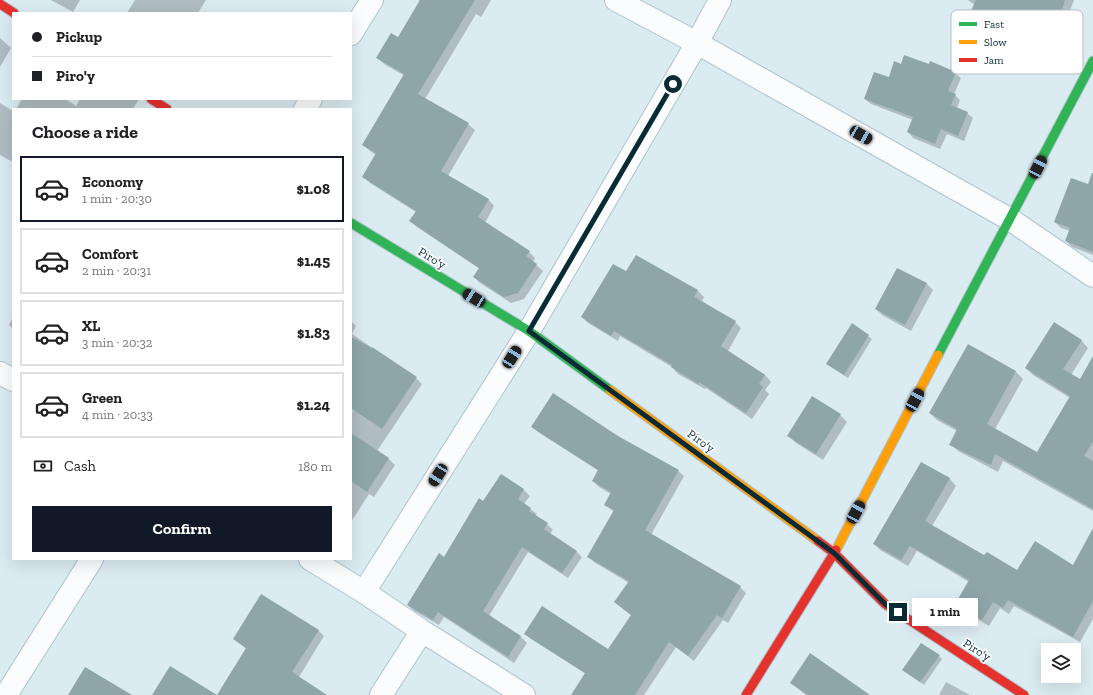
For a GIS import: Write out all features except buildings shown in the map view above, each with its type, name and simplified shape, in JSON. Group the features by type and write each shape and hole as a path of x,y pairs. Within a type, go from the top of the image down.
{"main road":[{"path":"0,4 12,12"},
{"path":"746,695 834,553 1011,220 1093,61"},
{"path":"153,100 165,108"},
{"name":"Piro'y","path":"352,224 529,331 834,553 885,604 1024,695"}],"street":[{"path":"352,32 372,0"},
{"path":"616,0 698,43 1011,220 1093,276"},
{"path":"364,592 529,331 698,43 720,0"},
{"path":"0,373 12,379"},
{"path":"6,695 91,560"},
{"path":"312,560 524,695"},
{"path":"381,695 422,631"}],"traffic: fast":[{"path":"938,355 1093,61"},
{"path":"352,224 529,331 610,390"}],"traffic: slow":[{"path":"836,550 938,355"},
{"path":"610,390 818,541"}],"traffic: jam":[{"path":"0,4 12,12"},
{"path":"153,100 165,108"},
{"path":"818,541 834,553 885,604 1024,695"},
{"path":"746,695 836,550"}],"route":[{"path":"673,84 529,331 834,553 885,604 898,612"}]}
